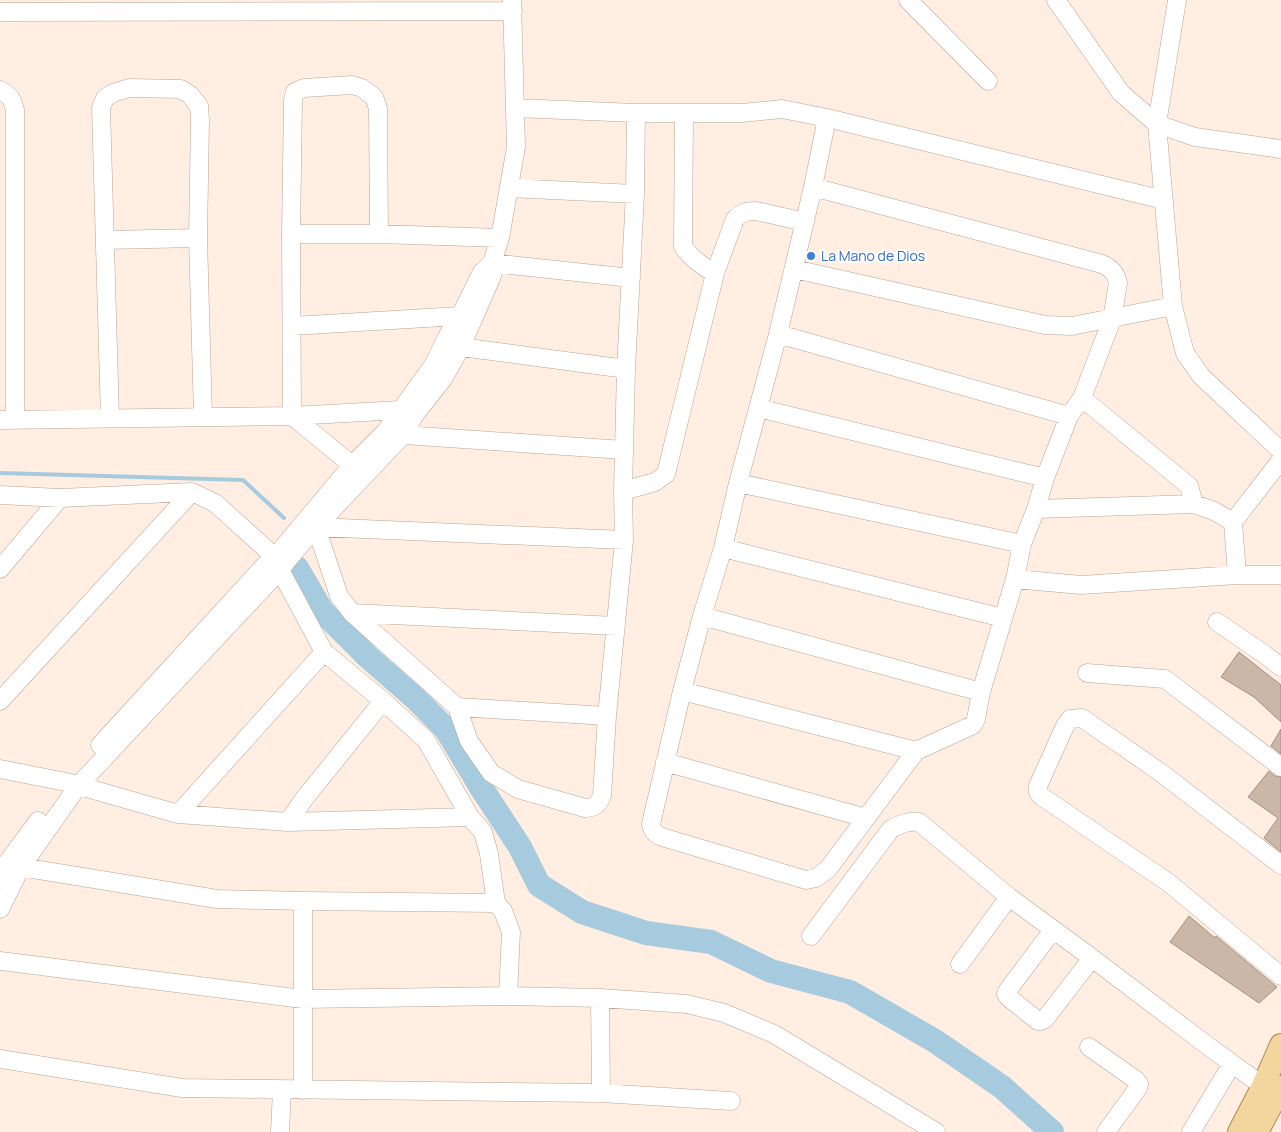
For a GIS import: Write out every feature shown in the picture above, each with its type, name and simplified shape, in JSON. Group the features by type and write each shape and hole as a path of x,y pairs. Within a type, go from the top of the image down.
{"main road":[{"path":"1257,1132 1272,1086 1281,1045"},
{"path":"1239,1132 1272,1086"}],"street":[{"path":"908,0 988,81"},
{"path":"1056,0 1121,93 1157,124 1195,137 1281,149"},
{"path":"1177,0 1157,124 1173,306 1185,353 1201,376 1281,451"},
{"path":"11,8 512,6 516,147 500,238 492,262 492,276 466,319 447,337 409,412 403,435 311,524"},
{"path":"292,416 291,234 293,100 295,92 304,88 352,85 362,88 374,97 378,108 379,234"},
{"path":"110,418 101,108 105,98 113,93 129,88 181,89 190,95 199,106 198,238 203,416"},
{"path":"0,90 7,93 12,99 15,110 7,239 8,420 292,416 409,412"},
{"path":"515,108 636,113 742,113 782,109 827,118 1164,200"},
{"path":"311,524 339,596 352,613 457,707 469,741 491,773 518,789 585,808 592,808 599,804 602,796 607,716 624,540 623,491 626,369 635,194 636,113"},
{"path":"684,113 683,247 704,268 715,273"},
{"path":"813,187 1102,264 1114,271 1118,283 1112,319 1082,398 1069,416 1022,544 1015,579 982,692 976,720 973,725 916,750 828,869 816,878 806,880 656,834 651,824 682,691 723,548 738,483 778,334 813,187 827,118"},
{"path":"509,188 635,194"},
{"path":"623,491 655,482 666,474 715,273 735,219 748,211 756,211 805,222"},
{"path":"291,234 379,234 500,238"},
{"path":"105,240 198,238"},
{"path":"492,262 631,278"},
{"path":"794,268 1045,325 1072,326 1173,306"},
{"path":"292,326 466,319"},
{"path":"0,909 7,868 72,784 264,566 278,564 311,524 352,465 443,379 461,347 466,319"},
{"path":"778,334 1069,416"},
{"path":"461,347 626,369"},
{"path":"1082,398 1189,486 1194,504"},
{"path":"758,408 1046,478"},
{"path":"292,416 352,465"},
{"path":"386,431 403,435 624,450"},
{"path":"1237,575 1233,522 1281,460"},
{"path":"738,483 1022,544"},
{"path":"0,701 192,492"},
{"path":"0,495 60,498 192,492 215,502 278,564 324,652 426,740 470,817 483,832 489,854 496,903 503,911 511,932 508,996"},
{"path":"0,568 60,498"},
{"path":"1036,509 1194,504 1214,511 1233,522"},
{"path":"311,524 624,540"},
{"path":"723,548 1003,618"},
{"path":"1015,579 1081,585 1237,575 1281,575"},
{"path":"352,613 616,626"},
{"path":"702,616 982,692"},
{"path":"1217,622 1281,667"},
{"path":"178,814 324,652"},
{"path":"1087,673 1164,679 1281,768"},
{"path":"682,691 916,750"},
{"path":"288,822 304,799 383,701"},
{"path":"457,707 607,716"},
{"path":"1281,865 1160,772 1082,718 1070,719 1065,726 1038,786 1038,792 1041,796 1169,882 1281,976"},
{"path":"666,762 866,818"},
{"path":"0,769 72,784 178,814 288,822 470,817"},
{"path":"811,936 891,830 902,823 910,821 919,822 1008,897 1232,1064 1272,1086"},
{"path":"7,868 217,899 496,903"},
{"path":"960,964 1008,897"},
{"path":"302,1090 303,901"},
{"path":"1053,930 1006,994 1038,1021 1045,1020 1092,958"},
{"path":"0,961 302,999 508,996 600,998 687,1004 724,1013 774,1034 936,1132"},
{"path":"600,998 601,1093"},
{"path":"1089,1047 1139,1084 1106,1132"},
{"path":"0,1059 182,1088 601,1093 731,1101"},
{"path":"1191,1132 1232,1064"},
{"path":"280,1132 282,1090"}],"building":[{"path":"1239,652 1281,685 1281,722 1254,697 1221,677"},
{"path":"1281,729 1281,754 1271,746"},
{"path":"1269,771 1275,776 1281,777 1281,852 1264,838 1278,818 1248,797"},
{"path":"1189,916 1277,987 1259,1003 1170,942"}],"waterway":[{"path":"0,473 243,480 284,518"},
{"path":"297,568 322,611 368,657 415,698 446,729 520,847 539,885 582,912 646,933 711,942 771,971 850,992 935,1041 1002,1087 1052,1132"}],"place":[{"name":"La Mano de Dios","path":"811,256"}]}
